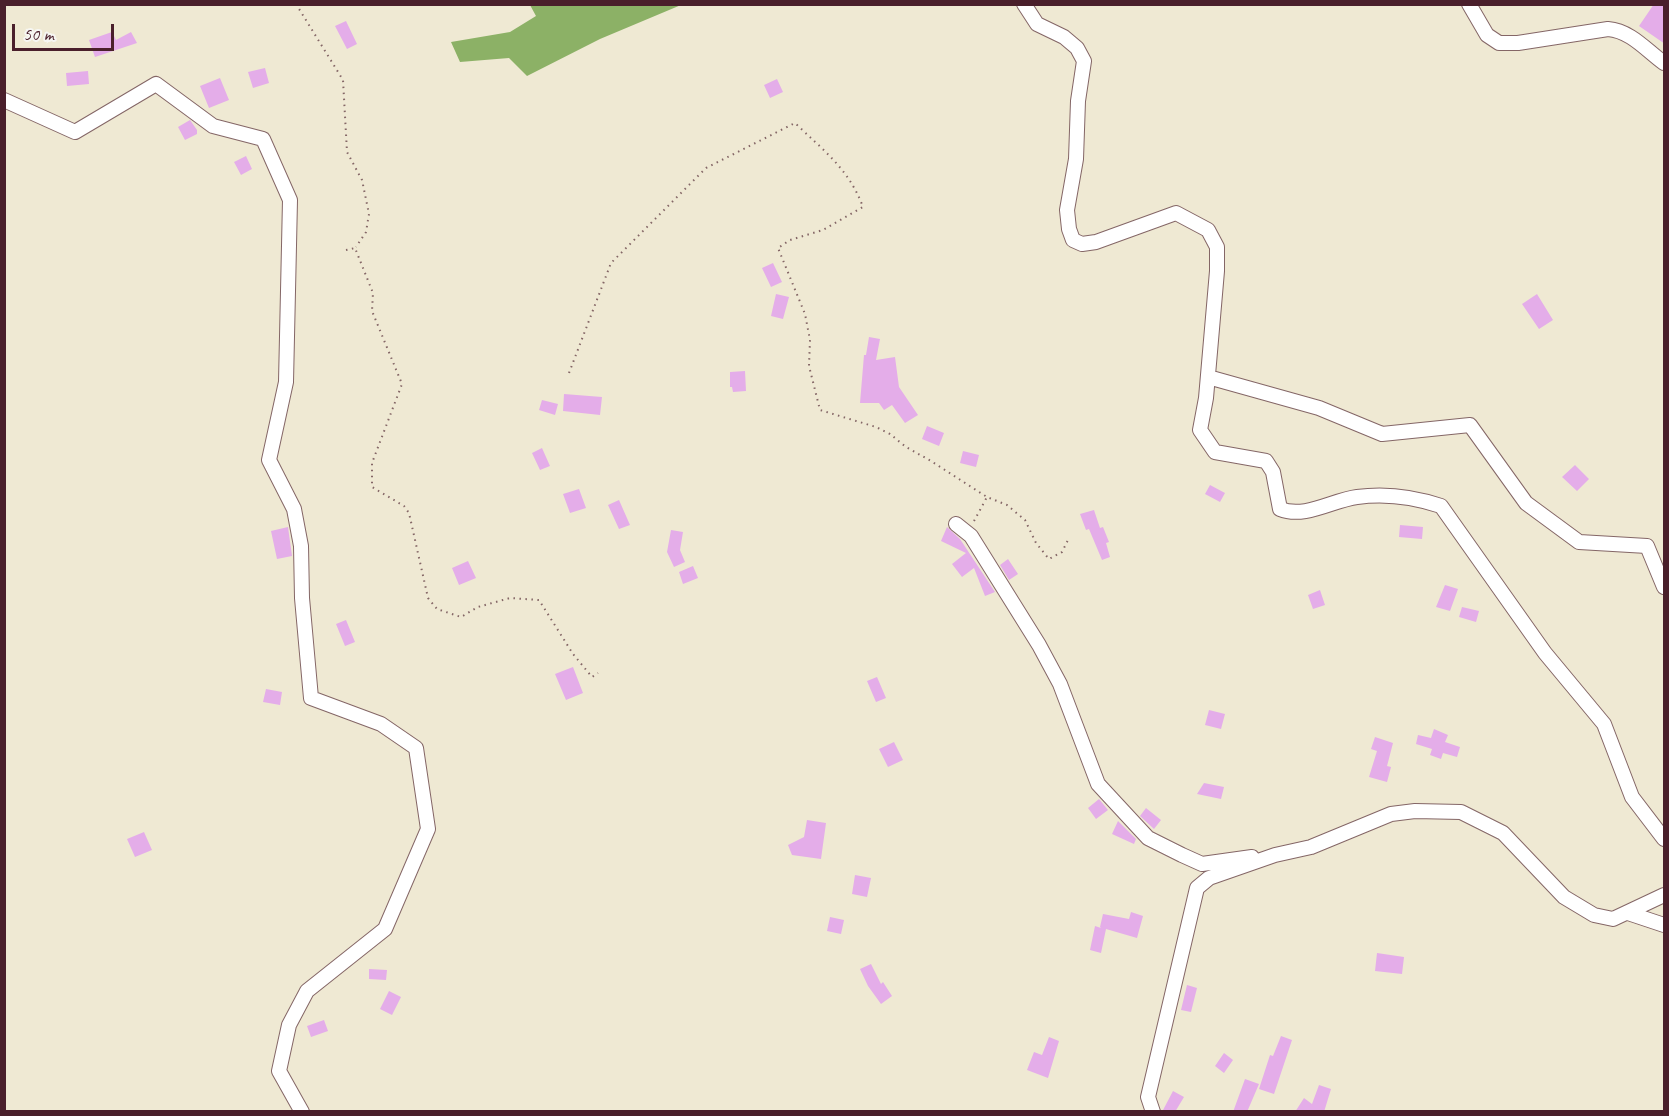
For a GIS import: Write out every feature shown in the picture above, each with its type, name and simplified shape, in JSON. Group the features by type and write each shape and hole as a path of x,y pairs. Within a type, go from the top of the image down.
{"street":[{"path":"1024,4 1036,24 1064,37 1077,48 1084,61 1078,101 1076,159 1067,210 1069,230 1073,240 1082,244 1096,242 1176,213 1208,230 1217,248 1218,271 1208,377 1200,430 1215,452 1266,461 1273,472 1280,510 1288,513 1326,506 1355,497 1418,498 1441,506 1545,653 1604,724 1632,797 1665,839"},
{"path":"1469,4 1487,35 1499,43 1518,43 1608,29 1620,30 1631,35 1665,63"},
{"path":"4,100 75,132 156,84 213,126 263,139 290,200 286,382 269,460 294,509 302,546 302,598 311,698 381,724 416,748 428,829 385,930 307,991 289,1025 279,1071 302,1112"},
{"path":"1208,377 1319,408 1382,434 1470,425 1526,503 1579,542 1647,546 1665,587"},
{"path":"962,527 1039,645 1060,684 1098,784 1148,838 1202,864 1275,855 1311,847 1391,814 1415,811 1461,812 1503,833 1564,897 1594,915 1613,919 1665,896"},
{"path":"1153,1112 1148,1097 1197,888 1209,878 1275,855"},
{"path":"1628,913 1665,925"}],"path":[{"path":"297,4 343,80 347,152 362,180 369,214 366,232 355,248 346,250"},
{"path":"569,373 611,263 706,168 795,123 836,162 855,187 862,207 823,230 790,240 778,248 805,314 810,340 808,366 820,410 876,427 890,434 906,447 987,497 1007,505 1024,520 1036,543 1048,559 1062,552 1068,540"},
{"path":"355,248 373,292 372,310 402,384 372,463 372,488 404,506 409,513 428,597 437,609 461,617 478,607 510,598 539,600 573,654 592,677 598,673"},
{"path":"962,527 987,497"}],"green space":[{"path":"530,5 681,5 600,39 527,76 509,58 460,62 451,42 510,32 536,16"}],"building":[{"path":"1654,4 1665,4 1665,44 1639,26"},
{"path":"346,21 357,44 347,49 335,26"},
{"path":"112,32 116,40 131,32 137,43 95,57 89,40"},
{"path":"265,68 269,83 253,88 248,72"},
{"path":"88,71 89,84 67,86 66,73"},
{"path":"220,78 229,100 209,108 200,86"},
{"path":"777,79 783,92 770,98 764,85"},
{"path":"190,120 197,134 185,140 178,127"},
{"path":"246,156 252,169 241,175 234,162"},
{"path":"773,263 782,282 771,287 762,268"},
{"path":"776,294 789,297 783,319 771,316"},
{"path":"1537,294 1553,320 1539,329 1522,304"},
{"path":"869,337 880,339 876,360 895,357 899,387 918,415 905,423 892,405 884,410 879,403 860,403 864,355 866,355"},
{"path":"745,371 746,391 733,392 730,387 730,372"},
{"path":"564,394 602,397 600,415 563,411"},
{"path":"542,400 558,404 555,415 539,410"},
{"path":"927,426 944,433 939,446 922,439"},
{"path":"542,448 550,466 540,470 532,453"},
{"path":"963,451 979,455 976,467 960,463"},
{"path":"1575,465 1589,479 1577,491 1562,477"},
{"path":"1210,485 1225,493 1220,502 1205,494"},
{"path":"579,489 586,508 570,513 563,494"},
{"path":"619,500 630,525 619,529 608,505"},
{"path":"1094,510 1100,528 1103,527 1109,542 1106,543 1110,557 1102,560 1080,514"},
{"path":"1400,525 1423,527 1422,539 1399,537"},
{"path":"288,527 292,556 277,559 271,531"},
{"path":"947,527 960,539 995,592 985,596 974,568 962,577 952,564 966,553 941,541"},
{"path":"671,530 683,532 680,550 685,562 674,567 667,552"},
{"path":"1008,559 1018,574 1009,580 1000,565"},
{"path":"468,561 476,578 459,585 452,568"},
{"path":"693,566 698,578 683,584 679,572"},
{"path":"1445,585 1458,589 1450,611 1436,607"},
{"path":"1320,590 1325,605 1313,609 1308,595"},
{"path":"1462,607 1479,611 1476,622 1459,617"},
{"path":"346,620 355,642 345,646 336,624"},
{"path":"573,667 583,693 566,700 555,674"},
{"path":"877,677 886,698 876,702 867,681"},
{"path":"266,689 282,692 280,705 263,702"},
{"path":"1209,710 1225,714 1221,729 1205,725"},
{"path":"1434,729 1448,735 1445,742 1460,747 1457,757 1443,753 1441,759 1430,755 1432,749 1416,744 1418,735 1431,738"},
{"path":"1375,737 1393,743 1387,766 1391,767 1387,782 1369,777 1377,751 1371,749"},
{"path":"894,742 903,760 888,767 879,749"},
{"path":"1204,783 1224,787 1221,799 1197,794"},
{"path":"1099,799 1108,810 1096,819 1088,808"},
{"path":"1146,808 1161,820 1154,829 1140,816"},
{"path":"807,820 826,823 821,859 792,855 788,845 804,837"},
{"path":"1118,821 1136,839 1134,844 1112,834"},
{"path":"144,832 152,850 135,857 127,839"},
{"path":"855,875 871,878 867,897 852,894"},
{"path":"1131,912 1143,916 1137,938 1106,929 1101,953 1090,950 1095,926 1101,928 1103,914 1129,919"},
{"path":"830,917 844,920 841,934 827,931"},
{"path":"1377,953 1404,957 1402,974 1375,971"},
{"path":"871,964 881,984 883,982 892,996 881,1004 868,986 860,969"},
{"path":"369,969 387,970 386,980 369,979"},
{"path":"1187,985 1197,988 1191,1012 1181,1010"},
{"path":"389,991 401,997 392,1015 380,1009"},
{"path":"324,1020 328,1031 311,1037 307,1026"},
{"path":"1281,1036 1292,1040 1274,1094 1259,1089 1270,1055 1273,1056"},
{"path":"1049,1037 1059,1041 1048,1078 1027,1070 1034,1052 1042,1055"},
{"path":"1224,1053 1233,1060 1224,1073 1215,1066"},
{"path":"1245,1079 1259,1084 1247,1112 1233,1112"},
{"path":"1319,1085 1331,1089 1324,1112 1295,1112 1304,1098 1312,1104"},
{"path":"1173,1091 1184,1097 1175,1112 1162,1112"}]}
